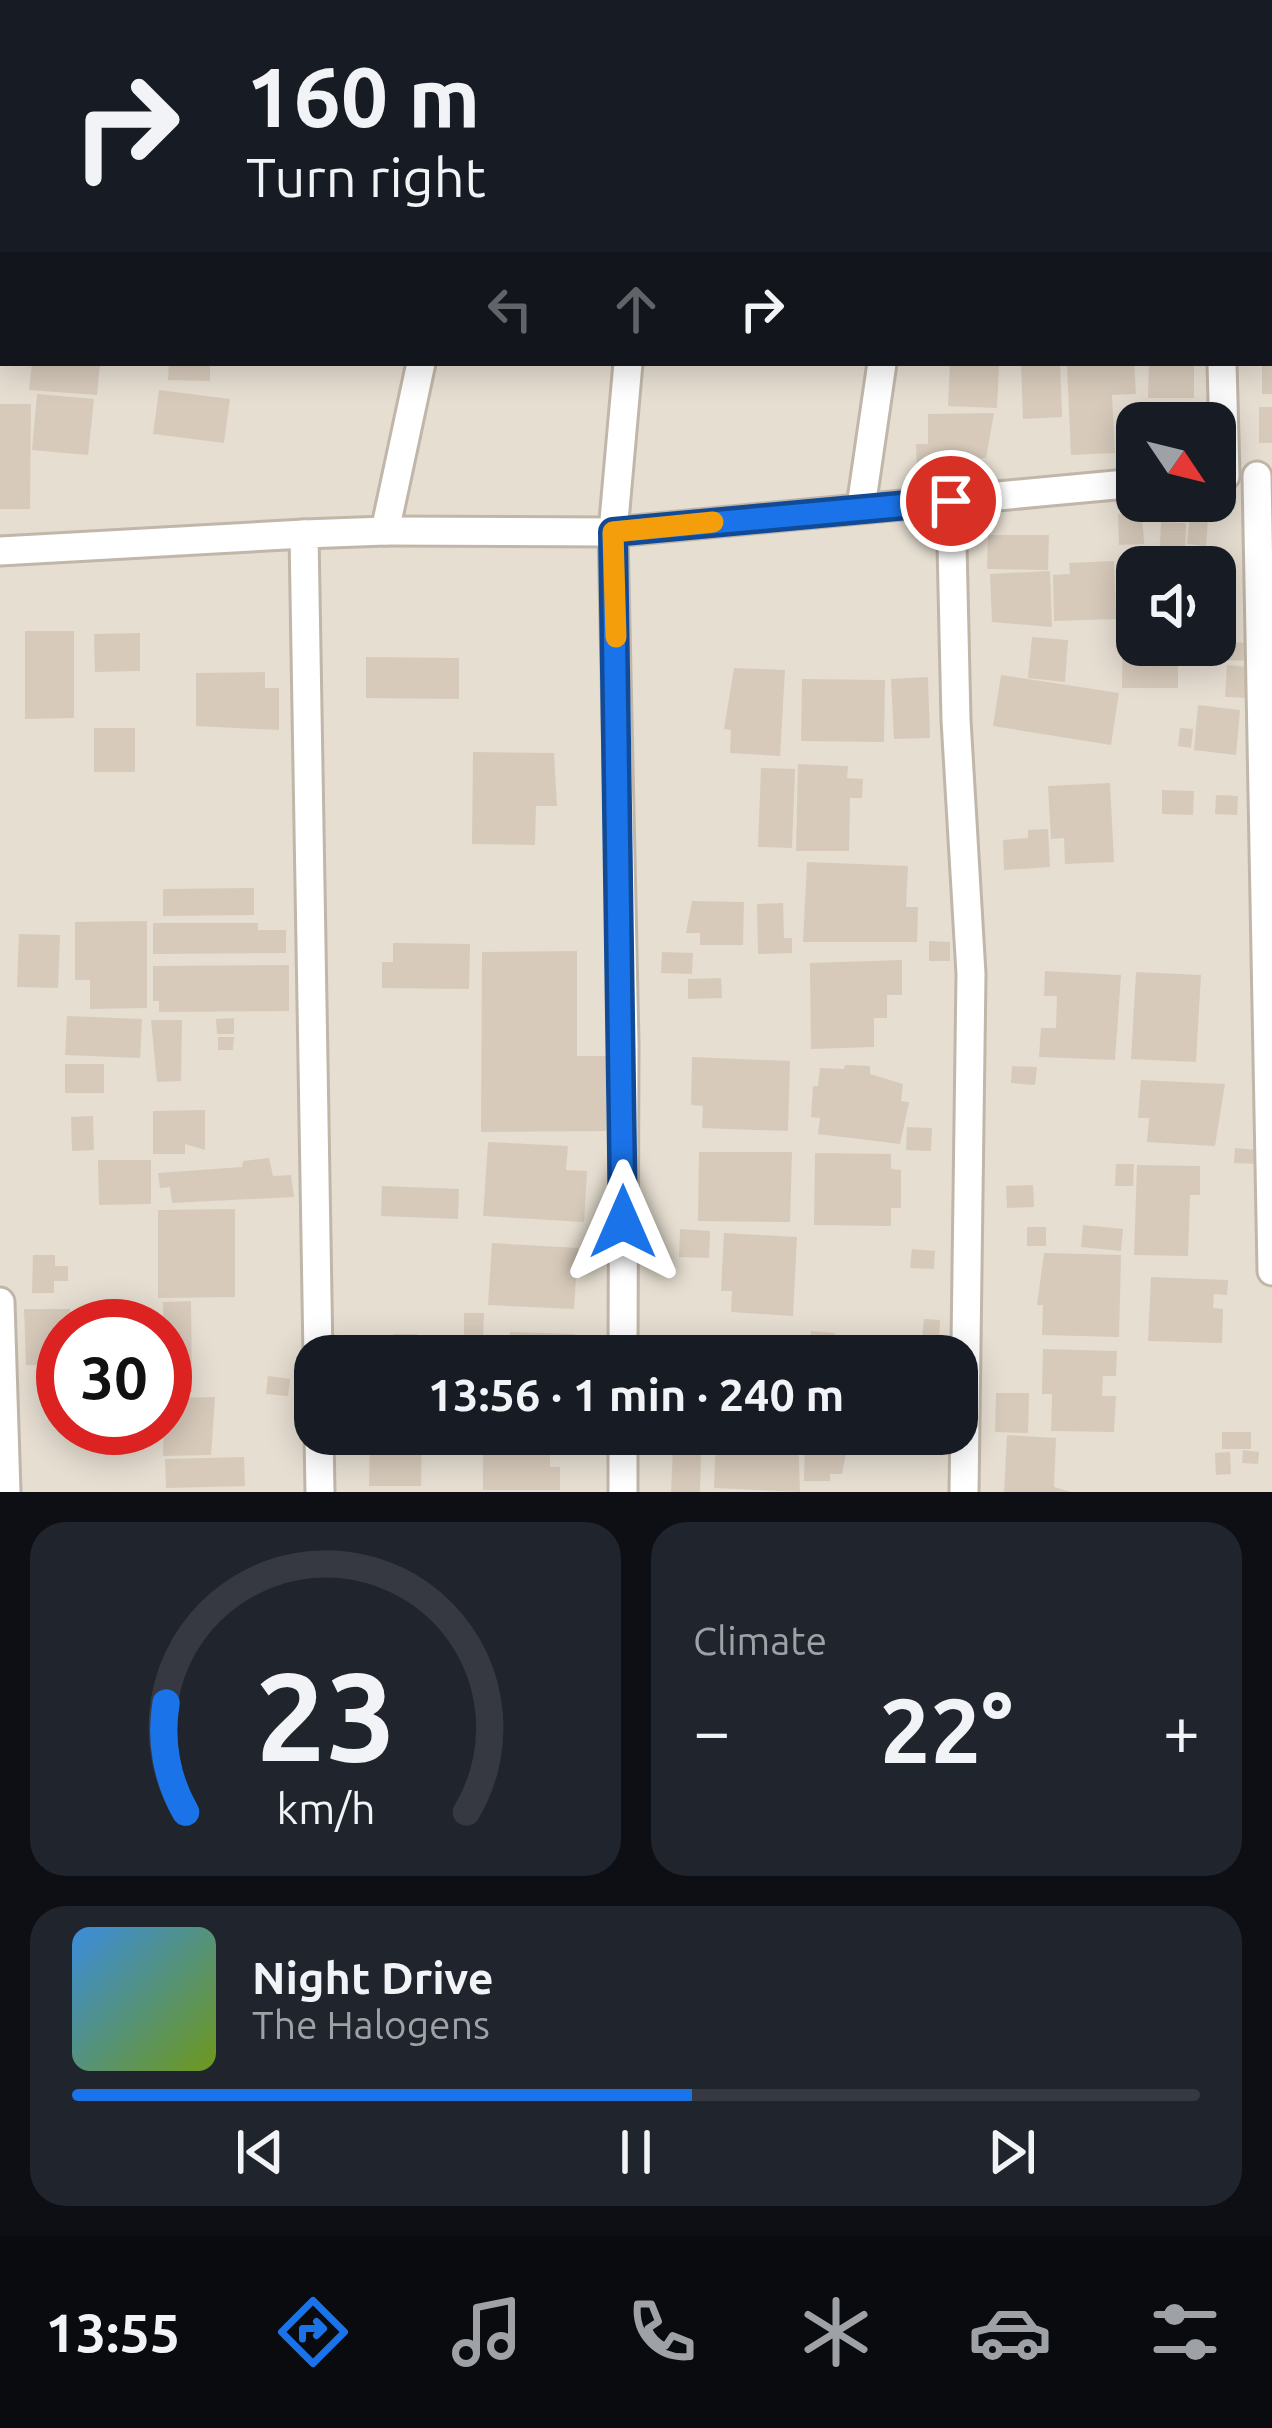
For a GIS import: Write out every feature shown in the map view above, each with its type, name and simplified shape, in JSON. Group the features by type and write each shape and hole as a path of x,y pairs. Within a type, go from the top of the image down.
{"street":[{"path":"385,531 420,366"},
{"path":"623,1335 624,1044 613,532 628,366"},
{"path":"861,507 882,366"},
{"path":"1221,402 1222,366"},
{"path":"1264,475 1272,1270"},
{"path":"0,550 385,531 613,532 1116,485"},
{"path":"951,501 956,720 971,974 964,1492"},
{"path":"304,534 318,1335"},
{"path":"0,1303 6,1492"},
{"path":"319,1455 320,1492"},
{"path":"623,1455 623,1492"}],"shaded area":[{"path":"0,366 1272,366 1272,1492 0,1492"}],"building":[{"path":"32,366 100,366 97,395 29,390"},
{"path":"169,366 210,366 210,381 168,380"},
{"path":"950,366 999,366 997,408 948,406"},
{"path":"1021,366 1060,366 1062,417 1023,419"},
{"path":"1067,366 1134,366 1136,394 1112,395 1115,453 1071,455"},
{"path":"1149,366 1194,366 1194,398 1148,398"},
{"path":"1262,366 1272,366 1272,394 1262,394"},
{"path":"159,390 230,399 224,443 153,434"},
{"path":"37,394 94,399 88,455 32,450"},
{"path":"0,404 31,404 30,509 0,509"},
{"path":"1259,407 1272,407 1272,443 1259,443"},
{"path":"994,413 986,458 951,459 951,470 917,470 916,444 928,444 928,414"},
{"path":"1118,522 1143,522 1144,544 1119,545"},
{"path":"1161,522 1186,523 1185,546 1160,546"},
{"path":"1189,522 1208,522 1206,546 1187,544"},
{"path":"988,535 1049,535 1048,570 987,569"},
{"path":"1114,561 1116,619 1054,621 1053,575 1070,574 1069,563"},
{"path":"1050,571 1052,627 992,622 990,574"},
{"path":"25,631 74,631 74,718 25,719"},
{"path":"140,633 140,671 95,672 94,634"},
{"path":"1032,637 1068,640 1065,682 1028,678"},
{"path":"1236,642 1252,643 1252,661 1236,660"},
{"path":"366,657 459,658 459,699 366,698"},
{"path":"1122,666 1178,666 1178,688 1122,688"},
{"path":"1227,666 1249,667 1248,698 1225,697"},
{"path":"734,668 785,670 780,756 730,753 731,730 724,729"},
{"path":"265,672 265,688 279,688 279,730 196,726 196,673"},
{"path":"1001,675 1119,693 1111,745 993,726"},
{"path":"928,677 930,738 894,739 891,679"},
{"path":"802,679 885,680 884,742 801,741"},
{"path":"1198,705 1240,710 1236,755 1194,750"},
{"path":"94,728 135,728 135,772 94,772"},
{"path":"1180,728 1193,729 1191,748 1178,746"},
{"path":"473,752 554,753 557,806 536,806 535,845 472,844"},
{"path":"798,764 848,766 847,778 863,779 862,798 850,798 849,851 796,851"},
{"path":"761,768 795,769 792,848 758,847"},
{"path":"1110,783 1114,862 1065,864 1064,838 1051,839 1048,786"},
{"path":"1162,790 1194,791 1193,815 1162,814"},
{"path":"1216,795 1238,796 1237,815 1215,814"},
{"path":"1048,829 1050,867 1004,870 1003,840 1028,838 1028,830"},
{"path":"807,862 908,866 906,907 918,907 917,942 803,942"},
{"path":"254,888 254,915 163,916 163,889"},
{"path":"692,901 744,902 743,945 700,945 700,933 686,933"},
{"path":"783,903 784,938 792,938 792,953 758,954 757,904"},
{"path":"147,921 147,1008 90,1009 90,980 75,980 75,922"},
{"path":"153,923 258,923 258,930 286,930 286,953 153,954"},
{"path":"19,934 60,935 58,988 17,987"},
{"path":"929,941 950,942 950,961 929,961"},
{"path":"393,943 470,944 469,989 382,988 382,962 393,962"},
{"path":"577,951 577,1056 606,1056 606,1131 481,1132 482,952"},
{"path":"662,952 693,953 692,974 661,973"},
{"path":"902,960 902,995 887,995 887,1018 874,1018 874,1047 811,1049 810,963"},
{"path":"289,965 289,1011 159,1012 159,1001 153,1001 153,966"},
{"path":"1045,971 1121,975 1115,1060 1039,1057 1041,1028 1056,1028 1057,996 1044,996"},
{"path":"1136,972 1201,975 1196,1062 1131,1059"},
{"path":"721,978 722,998 688,999 688,979"},
{"path":"67,1016 142,1019 140,1058 65,1055"},
{"path":"234,1018 234,1034 217,1034 216,1019"},
{"path":"151,1020 182,1020 181,1081 157,1082"},
{"path":"218,1037 234,1037 233,1050 218,1050"},
{"path":"692,1057 790,1061 788,1131 702,1128 703,1106 691,1105"},
{"path":"65,1064 104,1064 104,1093 65,1093"},
{"path":"845,1065 870,1066 870,1074 903,1084 901,1101 909,1102 900,1144 818,1134 820,1118 811,1117 813,1086 818,1086 820,1068 844,1069"},
{"path":"1012,1066 1037,1067 1035,1085 1011,1083"},
{"path":"1141,1080 1225,1084 1215,1146 1147,1142 1149,1118 1138,1118"},
{"path":"205,1110 205,1150 185,1144 185,1154 153,1154 153,1111"},
{"path":"93,1116 94,1150 72,1151 71,1117"},
{"path":"907,1127 932,1128 931,1151 906,1150"},
{"path":"488,1142 568,1146 566,1170 587,1171 584,1222 483,1216"},
{"path":"1235,1148 1257,1150 1257,1164 1234,1163"},
{"path":"699,1152 792,1152 790,1222 698,1221"},
{"path":"815,1153 891,1154 891,1169 901,1170 901,1208 891,1208 891,1226 814,1225"},
{"path":"269,1158 273,1176 291,1175 294,1197 172,1203 170,1187 160,1188 158,1173 242,1167 243,1161"},
{"path":"98,1160 151,1160 151,1204 99,1205"},
{"path":"1116,1164 1134,1164 1133,1186 1115,1186"},
{"path":"1137,1165 1200,1166 1200,1195 1190,1195 1188,1256 1134,1255"},
{"path":"1033,1185 1034,1207 1007,1208 1006,1186"},
{"path":"382,1186 459,1189 458,1219 381,1216"},
{"path":"235,1209 235,1297 158,1298 158,1210"},
{"path":"1083,1225 1123,1229 1121,1251 1081,1247"},
{"path":"1027,1227 1046,1227 1046,1246 1027,1246"},
{"path":"680,1229 710,1231 709,1258 679,1257"},
{"path":"724,1233 797,1237 793,1316 731,1312 732,1291 721,1291"},
{"path":"492,1243 578,1248 574,1309 488,1305"},
{"path":"912,1249 935,1251 934,1269 910,1268"},
{"path":"1044,1253 1121,1255 1119,1337 1042,1335 1043,1305 1037,1305"},
{"path":"33,1255 55,1255 55,1266 68,1266 68,1281 54,1281 54,1293 32,1293"},
{"path":"1151,1277 1228,1280 1227,1295 1214,1294 1213,1308 1223,1309 1222,1343 1148,1341"},
{"path":"24,1309 36,1309 36,1365 26,1365"},
{"path":"464,1313 484,1313 483,1335 464,1335"},
{"path":"924,1319 940,1320 939,1335 922,1335"},
{"path":"510,1332 575,1334 575,1335"},
{"path":"1043,1349 1117,1351 1116,1376 1103,1376 1102,1396 1116,1396 1114,1432 1051,1431 1052,1394 1042,1394"},
{"path":"268,1376 290,1379 288,1396 266,1394"},
{"path":"996,1393 1029,1393 1028,1433 995,1432"},
{"path":"192,1397 215,1397 211,1455 163,1456 192,1455"},
{"path":"1222,1432 1251,1432 1251,1449 1222,1449"},
{"path":"1007,1435 1056,1438 1054,1487 1071,1492 1004,1492"},
{"path":"1243,1450 1259,1452 1258,1464 1242,1463"},
{"path":"1230,1452 1231,1474 1216,1475 1215,1453"},
{"path":"370,1455 422,1455 421,1486 369,1486"},
{"path":"483,1455 550,1455 550,1467 560,1467 560,1490 483,1490"},
{"path":"673,1455 701,1455 700,1492 671,1492"},
{"path":"715,1455 799,1455 800,1492 714,1488"},
{"path":"805,1455 846,1455 842,1474 830,1474 830,1481 804,1481"},
{"path":"244,1457 245,1486 166,1488 165,1459"}],"slow traffic":[{"path":"616,637 613,532 713,522"}],"route":[{"path":"623,1222 613,532 951,501"}]}
